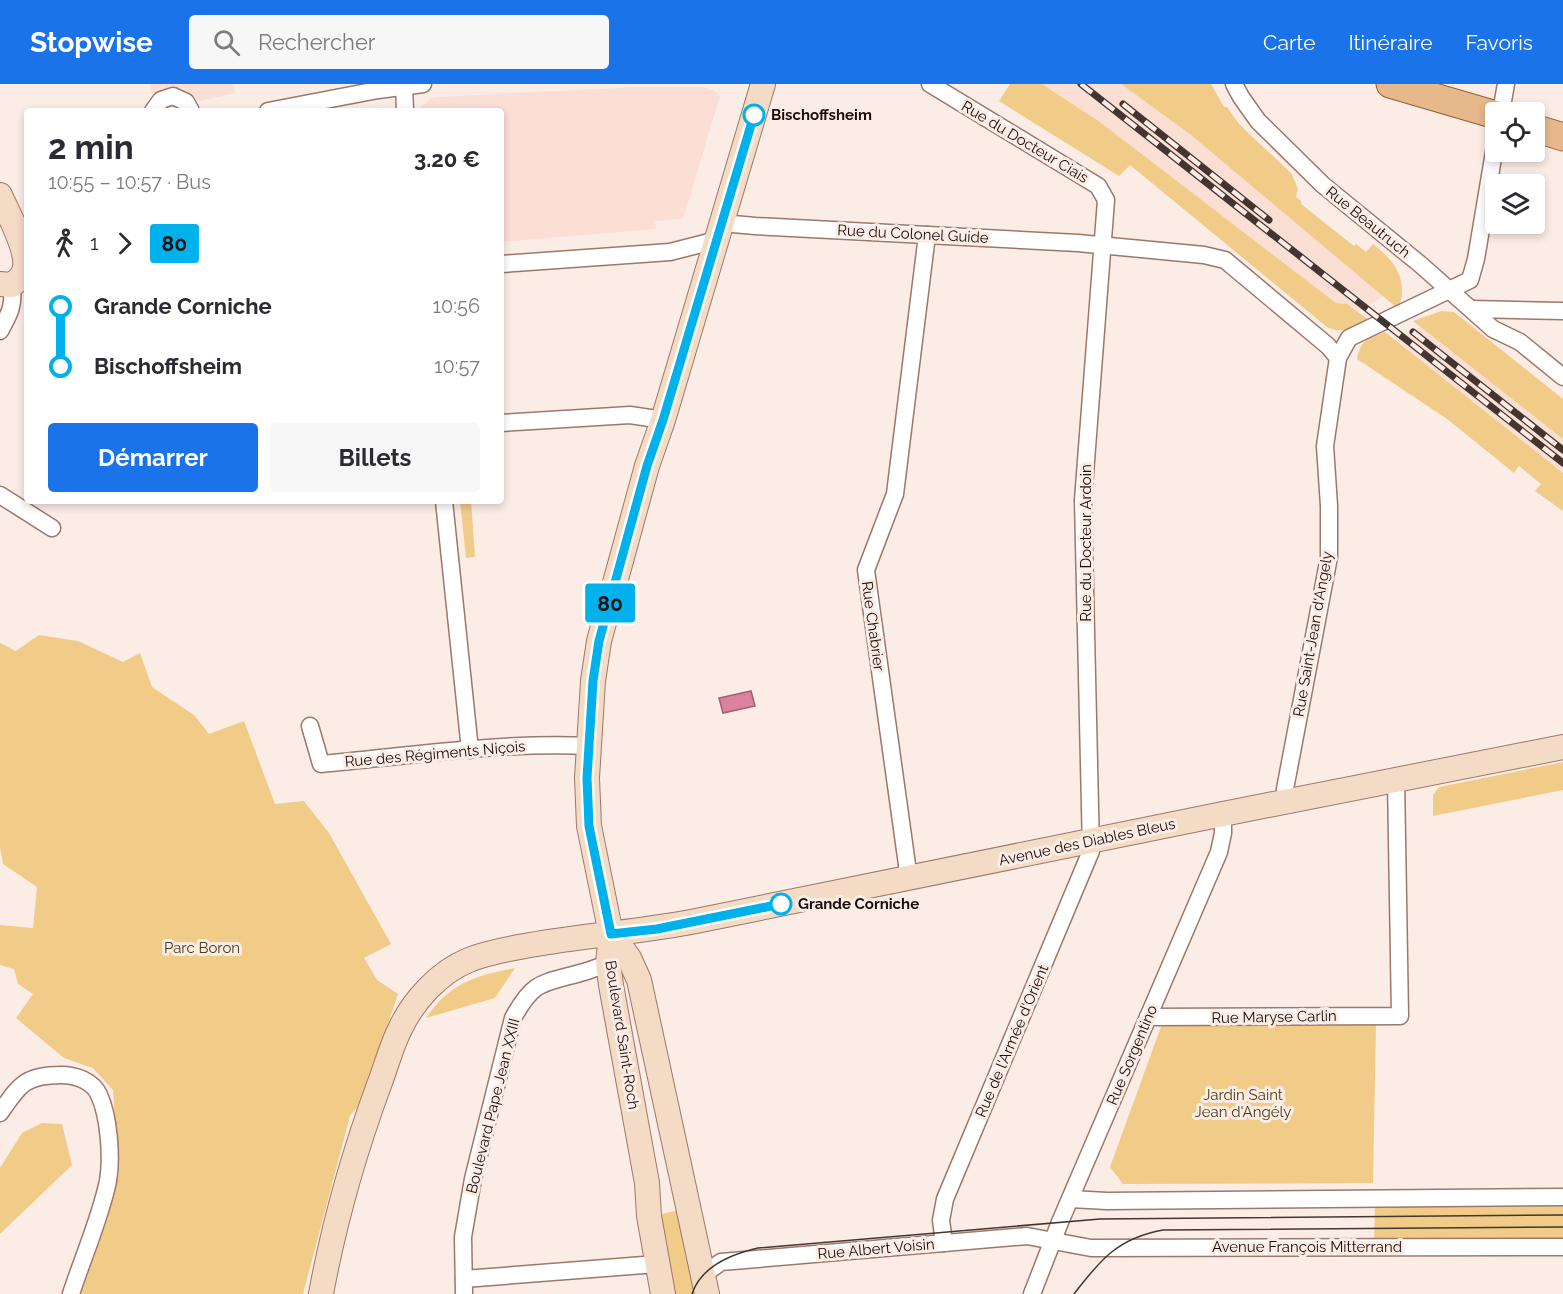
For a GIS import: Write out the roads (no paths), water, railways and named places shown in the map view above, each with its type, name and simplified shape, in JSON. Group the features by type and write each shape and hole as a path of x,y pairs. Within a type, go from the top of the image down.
{"main road":[{"path":"611,934 589,826 588,746 599,641 647,466 663,420 763,84"},
{"path":"1390,84 1485,112"},
{"path":"1545,131 1563,137"},
{"path":"0,195 24,255"},
{"path":"6,284 20,278 24,272"},
{"name":"Avenue des Diables Bleus","path":"321,1294 328,1256 359,1137 399,1030 413,1007 429,988 466,961 494,951 575,937 657,929 1563,747"},
{"name":"Boulevard Saint-Roch","path":"611,934 619,960 647,1183 649,1216 663,1294"},
{"name":"Boulevard Saint-Roch","path":"619,960 636,971 643,997 705,1285"}],"street":[{"path":"284,108 404,85 423,84"},
{"name":"Rue du Docteur Ciais","path":"930,84 1098,186 1106,200 1104,246"},
{"name":"Rue Beautruch","path":"1234,84 1258,122 1314,177 1449,288 1493,329 1520,342 1563,377"},
{"path":"1503,102 1506,84"},
{"path":"404,85 405,108"},
{"path":"155,108 161,100 173,96 186,102 189,108"},
{"path":"1338,358 1349,338 1449,288 1470,280 1476,259 1492,162"},
{"name":"Rue du Colonel Guide","path":"504,264 670,252 719,231 755,226 1104,246 1204,255 1225,261 1328,346 1338,358"},
{"name":"Rue Chabrier","path":"909,879 866,570 896,494 927,235"},
{"name":"Rue du Docteur Ardoin","path":"1090,841 1083,500 1104,246"},
{"path":"0,331 13,302 6,284"},
{"path":"1472,309 1563,311"},
{"path":"1520,342 1516,334 1516,325 1531,310"},
{"name":"Rue Saint-Jean d'Angely","path":"1288,801 1285,789 1329,557 1329,506 1325,446 1338,358"},
{"path":"504,423 630,415 663,420"},
{"path":"0,495 52,528"},
{"path":"444,504 470,750"},
{"name":"Rue des Régiments Niçois","path":"310,726 321,764 470,750 552,745 588,746"},
{"name":"Rue Maryse Carlin","path":"1148,1017 1400,1016 1396,780"},
{"name":"Rue Sorgentino","path":"1032,1294 1052,1241 1219,852 1224,833 1223,814"},
{"name":"Rue de l'Armée d'Orient","path":"944,1243 940,1220 945,1199 1086,864 1091,851 1090,841"},
{"name":"Boulevard Pape Jean XXIII","path":"464,1286 463,1237 474,1170 513,1018 523,999 541,983 582,973 619,960"},
{"path":"1,1109 16,1088 35,1078 52,1075 70,1075 87,1081 99,1094 105,1116 109,1149 108,1179 100,1210 71,1294"},
{"path":"1070,1199 1107,1201 1563,1197"},
{"name":"Rue Albert Voisin","path":"705,1285 721,1262 1028,1236 1052,1241"},
{"name":"Avenue François Mitterrand","path":"1052,1241 1091,1248 1563,1247"},
{"path":"464,1286 657,1264"}],"tram line":[{"path":"692,1294 696,1284 710,1269 728,1258 758,1248 1100,1219 1563,1215"},
{"path":"1074,1294 1111,1252 1134,1239 1163,1230 1563,1227"}],"railway":[{"path":"1081,84 1563,463"},
{"path":"1123,104 1269,220"},
{"path":"1413,332 1563,450"}],"place":[{"name":"Bischoffsheim","path":"754,115"},
{"name":"Grande Corniche","path":"781,904"}],"park label":[{"name":"Parc Boron","path":"202,948"},
{"name":"Jardin Saint Jean d'Angély","path":"1243,1104"}]}
